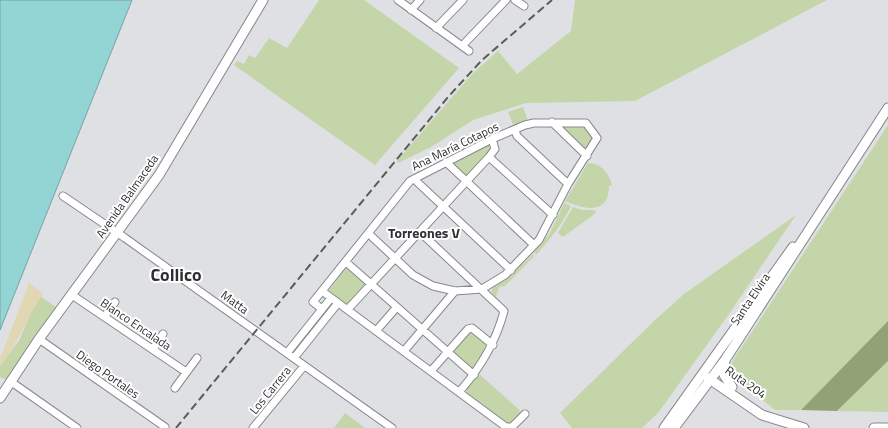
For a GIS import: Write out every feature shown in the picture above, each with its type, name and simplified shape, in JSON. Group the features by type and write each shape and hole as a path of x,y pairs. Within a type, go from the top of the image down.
{"main road":[{"name":"Avenida Balmaceda","path":"0,398 39,339 159,175 263,0"},
{"name":"Santa Elvira","path":"709,375 725,360 888,108"},
{"name":"Santa Elvira","path":"709,375 794,245 808,230"},
{"path":"725,360 724,375 732,387"},
{"path":"664,428 709,375"},
{"name":"Ruta 204","path":"709,375 720,386 762,415 804,428"},
{"name":"Ruta 204","path":"709,375 732,387 774,418"},
{"name":"Ruta 204","path":"674,428 700,395 709,375"},
{"path":"700,395 720,386"},
{"path":"874,428 888,428"}],"street":[{"path":"398,0 469,51"},
{"path":"411,10 420,0"},
{"path":"436,28 463,0"},
{"path":"462,46 506,0"},
{"path":"515,0 524,6"},
{"path":"369,234 413,275 433,286 455,291 482,289 511,270 534,245 553,215 568,184 587,156 552,122"},
{"name":"Ana María Cotapos","path":"322,291 410,181 492,138 534,123 586,122 597,138 587,156"},
{"path":"515,130 517,136 568,184"},
{"path":"348,309 489,157 495,149 492,138"},
{"path":"489,157 553,215"},
{"path":"446,162 534,245"},
{"path":"414,179 511,270"},
{"name":"Matta","path":"63,196 117,232 392,428"},
{"path":"420,232 504,311 493,345 474,375 460,391"},
{"path":"346,262 474,375"},
{"path":"322,309 313,302 322,291 460,391 506,427 512,427 525,414"},
{"path":"404,351 455,291"},
{"name":"Blanco Encalada","path":"72,295 186,372"},
{"path":"287,353 331,298"},
{"path":"105,316 114,302"},
{"path":"294,358 338,303"},
{"path":"376,331 396,308"},
{"path":"431,371 468,329 472,328 493,345"},
{"path":"152,349 163,334"},
{"name":"Diego Portales","path":"39,339 165,427"},
{"path":"175,388 197,358"},
{"name":"Los Carrera","path":"253,428 304,366"},
{"path":"10,381 77,428"}],"green space":[{"path":"319,0 364,0 459,68 375,165 234,65 237,61 244,64 249,55 255,58 269,38 287,48"},
{"path":"575,0 827,0 635,101 526,103 473,120 431,147 398,163 397,161 473,73 498,51 517,74 571,31"},
{"path":"523,107 528,121 514,127 508,112"},
{"path":"555,124 583,124 594,137 585,152"},
{"path":"888,125 888,321 801,410 775,410 732,376 732,362"},
{"path":"487,143 492,149 466,179 449,164"},
{"path":"588,163 601,167 609,176 612,185 609,186 605,202 594,208 587,208 565,201"},
{"path":"564,203 571,206 568,213 536,255 534,252 550,233"},
{"path":"573,207 582,210 594,210 596,213 563,237 558,233"},
{"path":"796,215 729,314 658,413 642,428 572,428 560,413 655,320 684,294"},
{"path":"533,254 534,256 505,286 499,287 496,297 492,292 492,288 507,279"},
{"path":"347,266 368,284 350,303 346,304 330,293 329,290"},
{"path":"41,297 59,309 8,380 0,377 0,366 20,339 32,309"},
{"path":"888,321 888,361 837,411 801,410"},
{"path":"471,330 489,345 473,369 452,352"},
{"path":"888,361 888,412 837,411"},
{"path":"479,374 523,413 512,424 508,424 467,394 466,388"},
{"path":"345,413 365,428 334,428"}],"sand":[{"path":"29,283 43,294 0,366 0,359"}],"water":[{"path":"0,0 132,0 0,330"}],"railway":[{"path":"176,428 448,97 482,60 552,0"}],"district":[{"name":"Torreones V","path":"424,232"},
{"name":"Collico","path":"176,274"}]}
